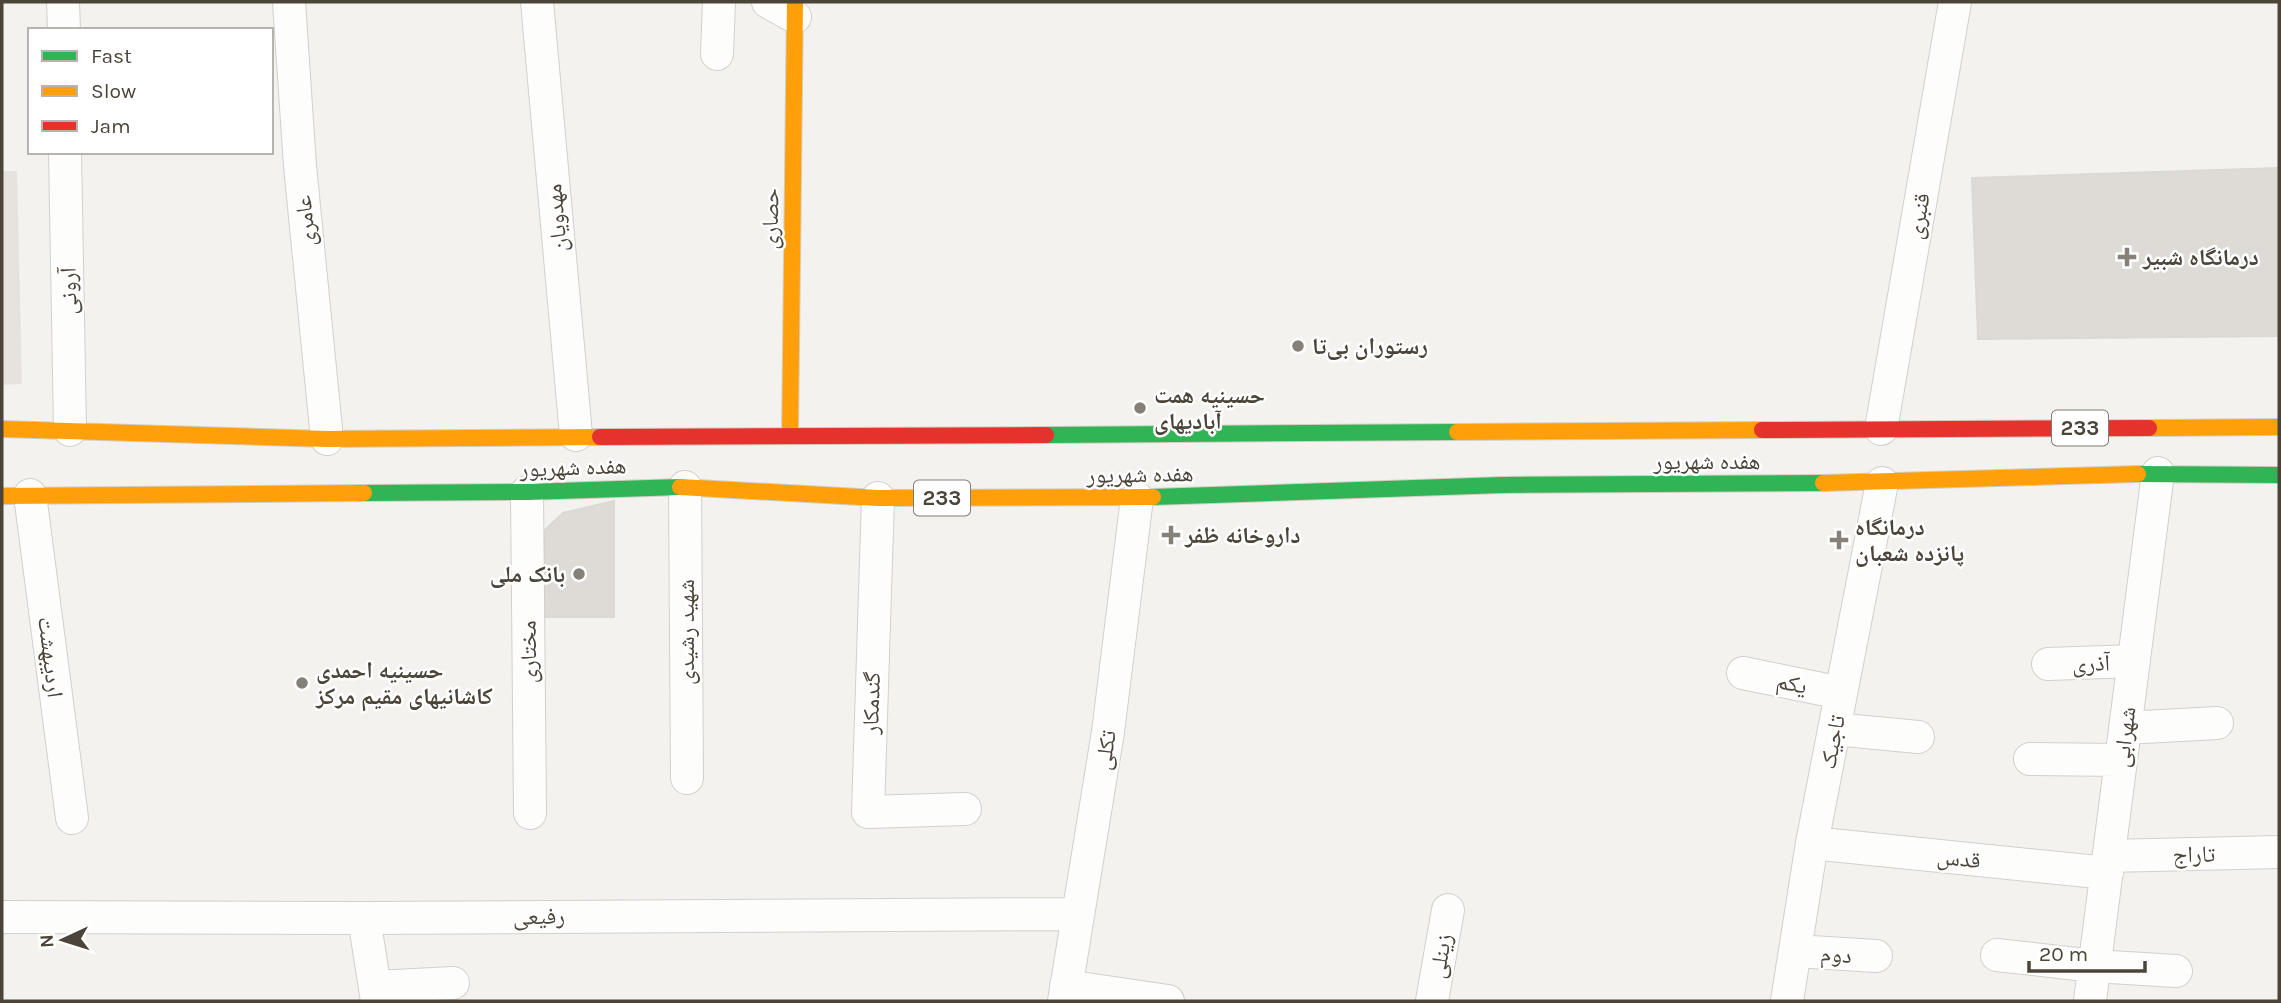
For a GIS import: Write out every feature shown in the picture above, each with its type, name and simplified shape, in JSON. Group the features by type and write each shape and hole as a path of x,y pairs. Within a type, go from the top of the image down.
{"main road":[{"name":"حصاری","path":"786,7 790,436"},
{"name":"هفده شهریور","path":"2,429 327,439 527,438 576,435 1881,436 2279,427"},
{"name":"هفده شهریور","path":"16,496 527,492 685,487 878,498 1137,498 1502,485 1882,476 2158,473 2279,475"}],"street":[{"path":"64,2 64,28"},
{"name":"عامری","path":"289,2 300,166 327,439"},
{"name":"مهدویان","path":"537,2 576,435"},
{"path":"718,54 719,2"},
{"name":"قنبری","path":"1881,436 1955,2"},
{"name":"آرونی","path":"65,154 70,430"},
{"name":"شهرابی","path":"2090,1001 2158,473"},
{"name":"تاجیک","path":"1787,1001 1812,843 1882,476"},
{"name":"شهید رشیدی","path":"685,487 687,778"},
{"name":"مختاری","path":"527,492 530,813"},
{"name":"اردیبهشت","path":"16,496 72,818"},
{"name":"گندمکار","path":"878,498 868,812 965,809"},
{"name":"تکلی","path":"1065,994 1108,732 1137,498"},
{"name":"آذری","path":"2048,664 2134,661"},
{"name":"یکم","path":"1743,673 1841,693"},
{"path":"2125,728 2217,723"},
{"path":"1834,729 1918,737"},
{"path":"2031,759 2121,760"},
{"name":"قدس","path":"1812,843 2108,864"},
{"name":"تاراج","path":"2108,864 2279,852"},
{"name":"زینلی","path":"1433,1001 1448,910"},
{"name":"رفیعی","path":"2,917 1077,914"},
{"path":"364,918 376,998 453,983"},
{"name":"دوم","path":"1795,951 1876,957"},
{"path":"1997,955 2094,966 2176,971"},
{"path":"1065,994 1168,1001"}],"shaded area":[{"path":"2,171 17,171 22,384 2,385"}],"building":[{"name":"درمانگاه شبیر","path":"2279,168 2279,336 1978,339 1972,178"},
{"name":"بانک ملی","path":"614,501 614,617 544,617 545,530 563,513"}],"traffic: fast":[{"path":"1046,435 1457,432"},
{"path":"2138,474 2279,475"},
{"path":"1153,497 1502,485 1823,483"},
{"path":"364,493 680,487"}],"traffic: slow":[{"path":"790,436 795,2"},
{"path":"2149,428 2279,427"},
{"path":"2,429 327,439 600,437"},
{"path":"1457,432 1762,430"},
{"path":"1823,483 2138,474"},
{"path":"680,487 878,498 1153,497"},
{"path":"2,496 364,493"}],"traffic: jam":[{"path":"1762,430 2149,428"},
{"path":"600,437 1046,435"}],"place":[{"name":"درمانگاه شبیر","path":"2127,257"},
{"name":"رستوران بی‌تا","path":"1298,346"},
{"name":"حسینیه همت آبادیهای","path":"1140,408"},
{"name":"داروخانه ظفر","path":"1171,535"},
{"name":"درمانگاه پانزده شعبان","path":"1839,540"},
{"name":"بانک ملی","path":"579,574"},
{"name":"حسینیه احمدی کاشانیهای مقیم مرکز","path":"302,683"}]}
